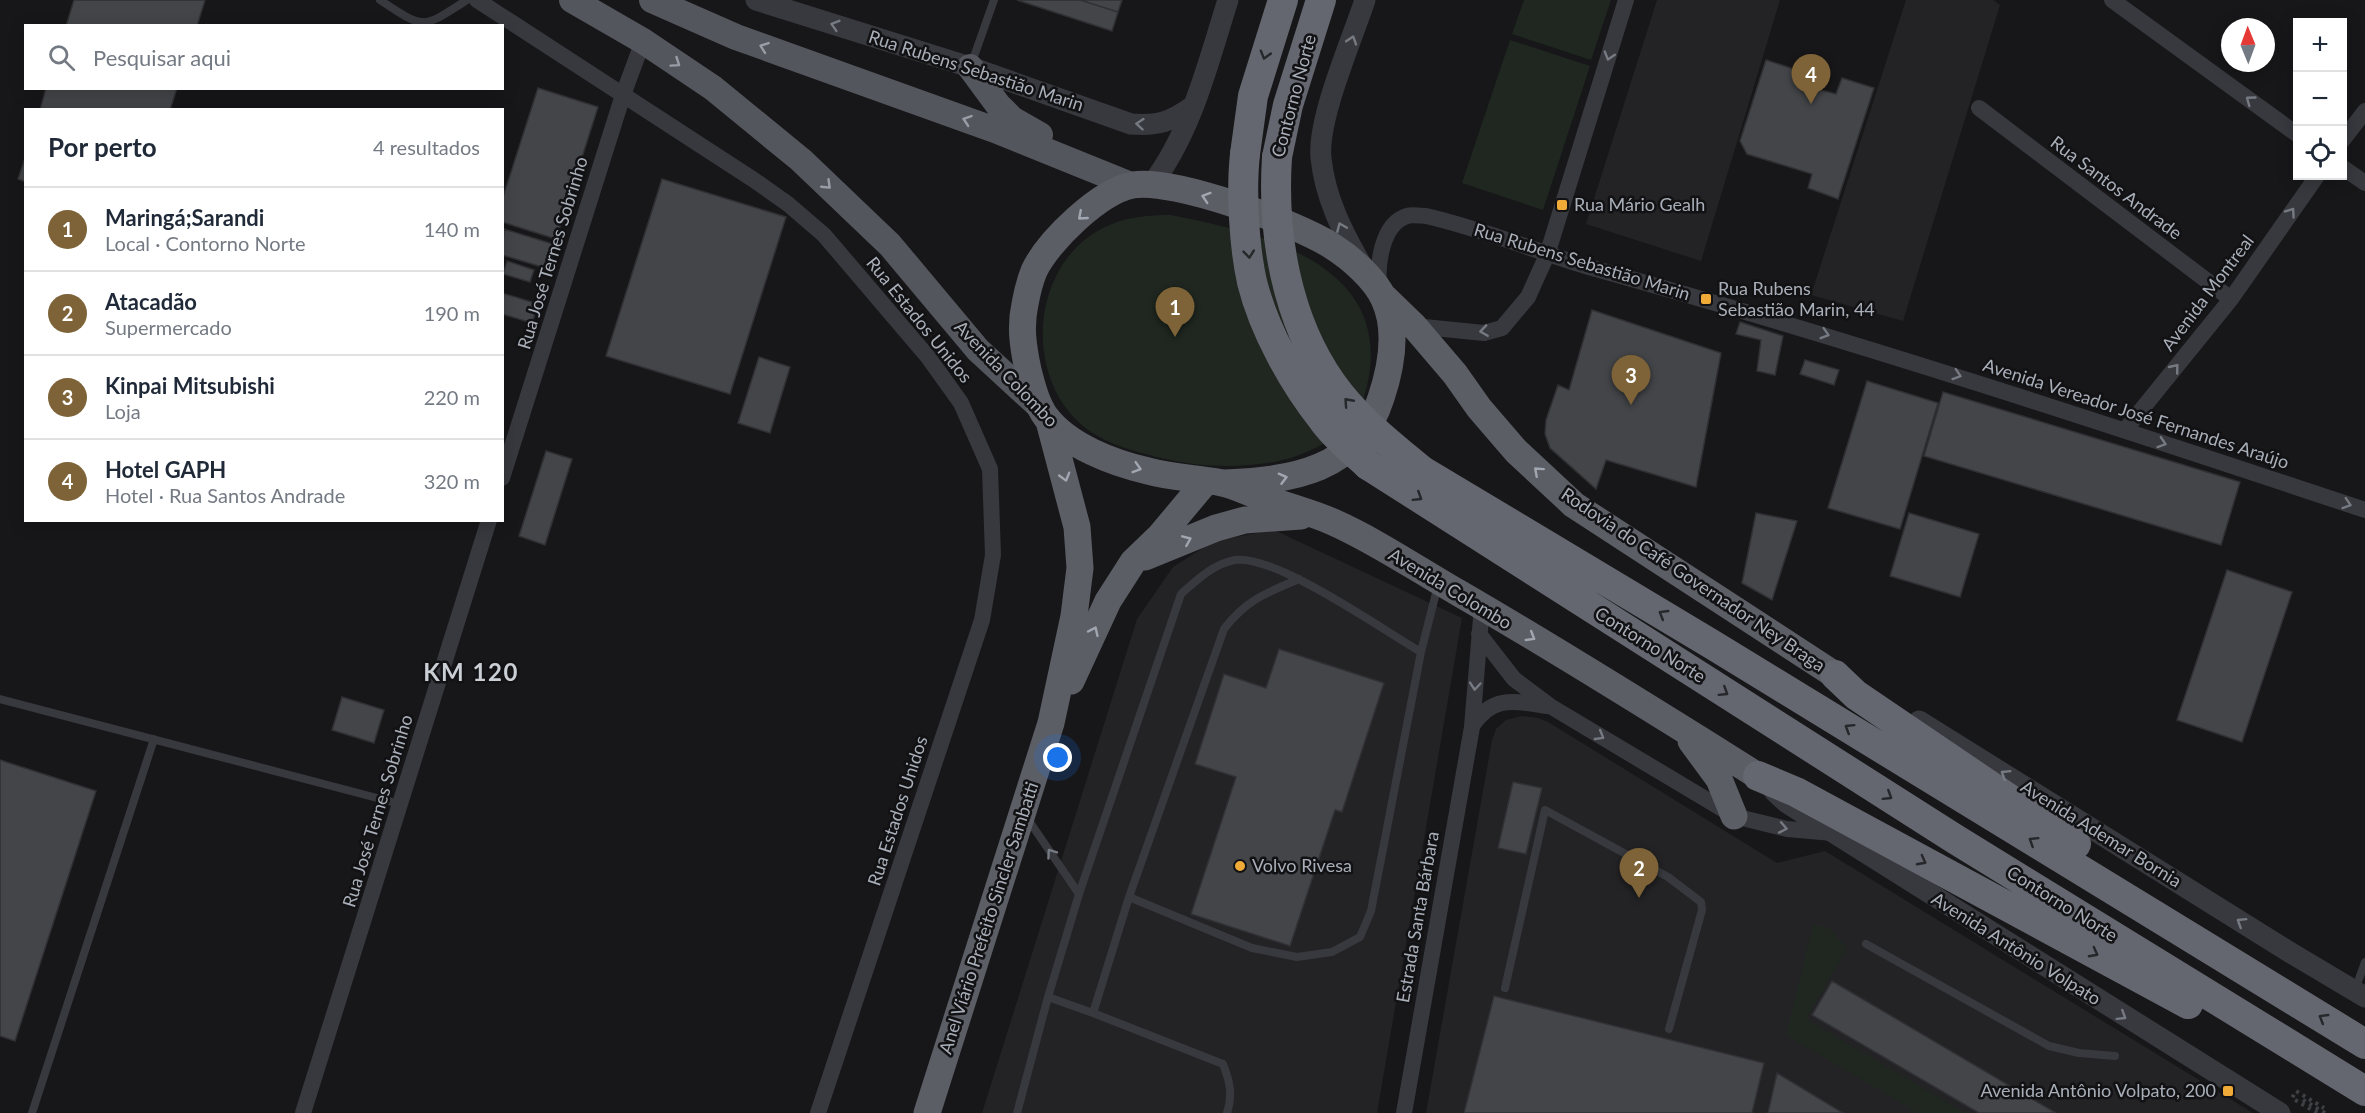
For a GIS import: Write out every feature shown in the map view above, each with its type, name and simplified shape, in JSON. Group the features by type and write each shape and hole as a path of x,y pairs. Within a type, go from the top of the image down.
{"highway":[{"name":"Contorno Norte","path":"1283,0 1253,96 1245,154 1244,201 1252,282 1285,361 1323,421 1368,465 1955,838 2365,1091"},
{"name":"Contorno Norte","path":"1321,0 1288,105 1276,157 1276,213 1286,280 1305,339 1332,385 1378,435 1421,470 1713,645 2280,992"},
{"path":"1142,185 1189,191 1293,225 1333,246 1377,284 1392,320 1391,356 1377,411 1364,433 1348,451 1325,465 1273,481 1215,482"},
{"name":"Anel Viário Prefeito Sincler Sambatti","path":"927,1113 1051,723 1074,616 1080,568 1077,527 1044,414 1029,375 1020,328 1035,270 1051,245 1105,196 1142,185"},
{"name":"Rodovia do Café Governador Ney Braga","path":"1377,284 1516,451 1574,505 1835,675"},
{"name":"Avenida Colombo","path":"1044,414 1079,444 1112,460 1149,472 1215,482 1316,515 1377,545 1482,606 1758,777"},
{"name":"Anel Viário Prefeito Sincler Sambatti","path":"1051,723 1108,601 1133,562 1215,482"},
{"path":"1133,562 1216,528 1245,520 1316,515"},
{"path":"1835,675 1856,695 2139,887 2280,992 2365,1044"},
{"path":"1678,726 1719,779 1734,816"},
{"path":"1758,777 1796,792 2365,1099"}],"main road":[{"name":"Avenida Colombo","path":"572,0 643,41 713,88 801,160 890,246 978,350 1044,414"},
{"path":"652,0 736,37 1142,185"},
{"path":"970,67 998,105 1012,119 1094,168"}],"street":[{"name":"Rua Estados Unidos","path":"477,0 763,186 824,235 928,357 961,403 990,469 993,555 982,620 818,1113"},
{"name":"Rua Rubens Sebastião Marin","path":"756,0 970,67 1131,124 1152,125 1172,121 1193,106"},
{"path":"1142,185 1173,154 1193,106 1228,0"},
{"path":"1365,0 1322,128 1321,157 1329,198 1344,234 1377,284"},
{"path":"1414,326 1484,333 1502,328 1528,297 1547,255 1626,0"},
{"path":"2112,0 2293,131"},
{"name":"Rua José Ternes Sobrinho","path":"504,472 623,95 643,41"},
{"name":"Rua Santos Andrade","path":"1978,108 2231,299"},
{"path":"2347,136 2365,111"},
{"path":"2347,170 2365,183"},
{"name":"Avenida Montreal","path":"2125,430 2231,299 2314,180"},
{"name":"Rua Rubens Sebastião Marin","path":"1377,284 1381,251 1393,226 1407,216 1426,216 1443,219 1547,255 1894,355"},
{"name":"Avenida Vereador José Fernandes Araújo","path":"1894,355 2365,510"},
{"name":"Rua José Ternes Sobrinho","path":"303,1113 488,522"},
{"name":"Estrada Santa Bárbara","path":"1404,1113 1472,727 1482,606"},
{"path":"1479,634 1514,679 1550,706 1734,816 1786,829 1834,834"},
{"name":"Avenida Ademar Bornia","path":"1835,675 1865,687 2360,994"},
{"path":"1472,727 1487,708 1497,704 1517,702 1550,706"},
{"name":"Avenida Antônio Volpato","path":"1758,777 1787,803 1834,834 2280,1113"}],"lane":[{"path":"380,0 413,22 425,23 438,18 467,0"},
{"path":"970,67 994,0"},
{"path":"1017,1113 1079,894 1181,594 1205,572 1235,560 1258,561 1299,579 1420,652"},
{"path":"1093,1012 1129,897 1224,629 1236,613 1254,598 1299,579"},
{"path":"1129,897 1252,948 1297,957 1332,952 1360,937 1371,911 1420,652 1439,581"},
{"path":"0,699 400,804"},
{"path":"32,1113 153,739"},
{"path":"1505,988 1545,810 1668,877 1695,894 1701,902 1702,910 1668,1029"},
{"path":"1023,812 1079,894"},
{"path":"1866,945 2049,1046 2079,1053 2115,1056"},
{"path":"2360,994 2365,962"},
{"path":"1048,997 1093,1012 1223,1064 1229,1079 1232,1098 1227,1113"}],"path":[{"path":"2317,1113 2292,1098 2296,1091 2325,1111"},
{"path":"2303,1100 2325,1111"}],"shaded area":[{"path":"1524,0 1611,0 1591,60 1512,34"},
{"path":"1657,0 1780,0 1701,261 1586,224"},
{"path":"1906,0 1993,0 2000,5 1903,321 1811,295"},
{"path":"1510,40 1590,66 1543,210 1462,183"},
{"path":"1171,215 1244,232 1280,245 1314,262 1341,283 1361,310 1370,344 1367,386 1356,413 1340,432 1318,447 1291,458 1263,464 1203,465 1175,461 1115,444 1096,435 1072,415 1055,390 1045,360 1043,330 1047,299 1059,271 1078,246 1103,228 1136,217"},
{"name":"Volvo Rivesa","path":"1274,530 1462,618 1377,1113 982,1113 1137,619 1173,567 1214,541"},
{"path":"1522,716 1548,722 1777,863 1825,851 2253,1113 1426,1113 1492,740 1496,729 1506,720"},
{"path":"1813,924 1829,928 1847,948 1806,1019 1965,1113 1918,1113 1786,1035"}],"building":[{"path":"74,0 205,0 198,24 67,24"},
{"path":"1017,0 1080,0 1118,12 1112,31"},
{"path":"1080,0 1122,0 1118,12"},
{"path":"1766,60 1809,74 1806,86 1836,94 1842,78 1874,88 1838,199 1808,188 1812,174 1747,154 1740,141"},
{"path":"538,88 598,107 556,239 504,223 504,194"},
{"path":"45,90 176,90 171,108 41,108"},
{"path":"24,161 24,181 18,179"},
{"path":"662,179 786,217 730,394 606,356"},
{"path":"504,229 556,245 549,269 504,256"},
{"path":"507,261 534,270 530,282 504,274"},
{"path":"504,294 538,304 532,323 504,315"},
{"path":"1592,310 1721,353 1696,487 1606,460 1596,489 1550,448 1545,434 1546,420 1558,385 1569,390"},
{"path":"1740,322 1783,336 1775,375 1757,371 1761,340 1736,334"},
{"path":"759,357 790,367 770,433 738,423"},
{"path":"1805,360 1839,370 1834,385 1800,374"},
{"path":"1867,381 1938,403 1900,529 1828,508"},
{"path":"1943,392 2240,482 2221,545 1924,456"},
{"path":"546,451 572,459 545,545 519,536"},
{"path":"1756,513 1797,521 1772,600 1742,583"},
{"path":"1909,513 1979,534 1960,597 1890,576"},
{"path":"2227,570 2292,592 2242,742 2177,720"},
{"path":"1279,649 1384,683 1342,812 1335,810 1290,946 1191,914 1236,777 1195,764 1224,674 1266,688"},
{"path":"342,697 384,710 374,743 332,730"},
{"path":"0,760 96,791 15,1041 0,1036"},
{"path":"1513,782 1542,788 1526,854 1498,848"},
{"path":"1832,981 2056,1113 1979,1113 1812,1015"},
{"path":"1494,996 1764,1063 1752,1113 1464,1113"},
{"path":"1777,1073 1843,1113 1768,1113"}],"place":[{"name":"Hotel GAPH","path":"1811,104"},
{"name":"Rua Mário Gealh","path":"1562,205"},
{"name":"Rua Rubens Sebastião Marin, 44","path":"1706,299"},
{"name":"Maringá;Sarandi","path":"1175,337"},
{"name":"Kinpai Mitsubishi","path":"1631,405"},
{"name":"Volvo Rivesa","path":"1240,866"},
{"name":"Atacadão","path":"1639,898"},
{"name":"Avenida Antônio Volpato, 200","path":"2228,1091"}],"district":[{"name":"KM 120","path":"471,673"}]}
